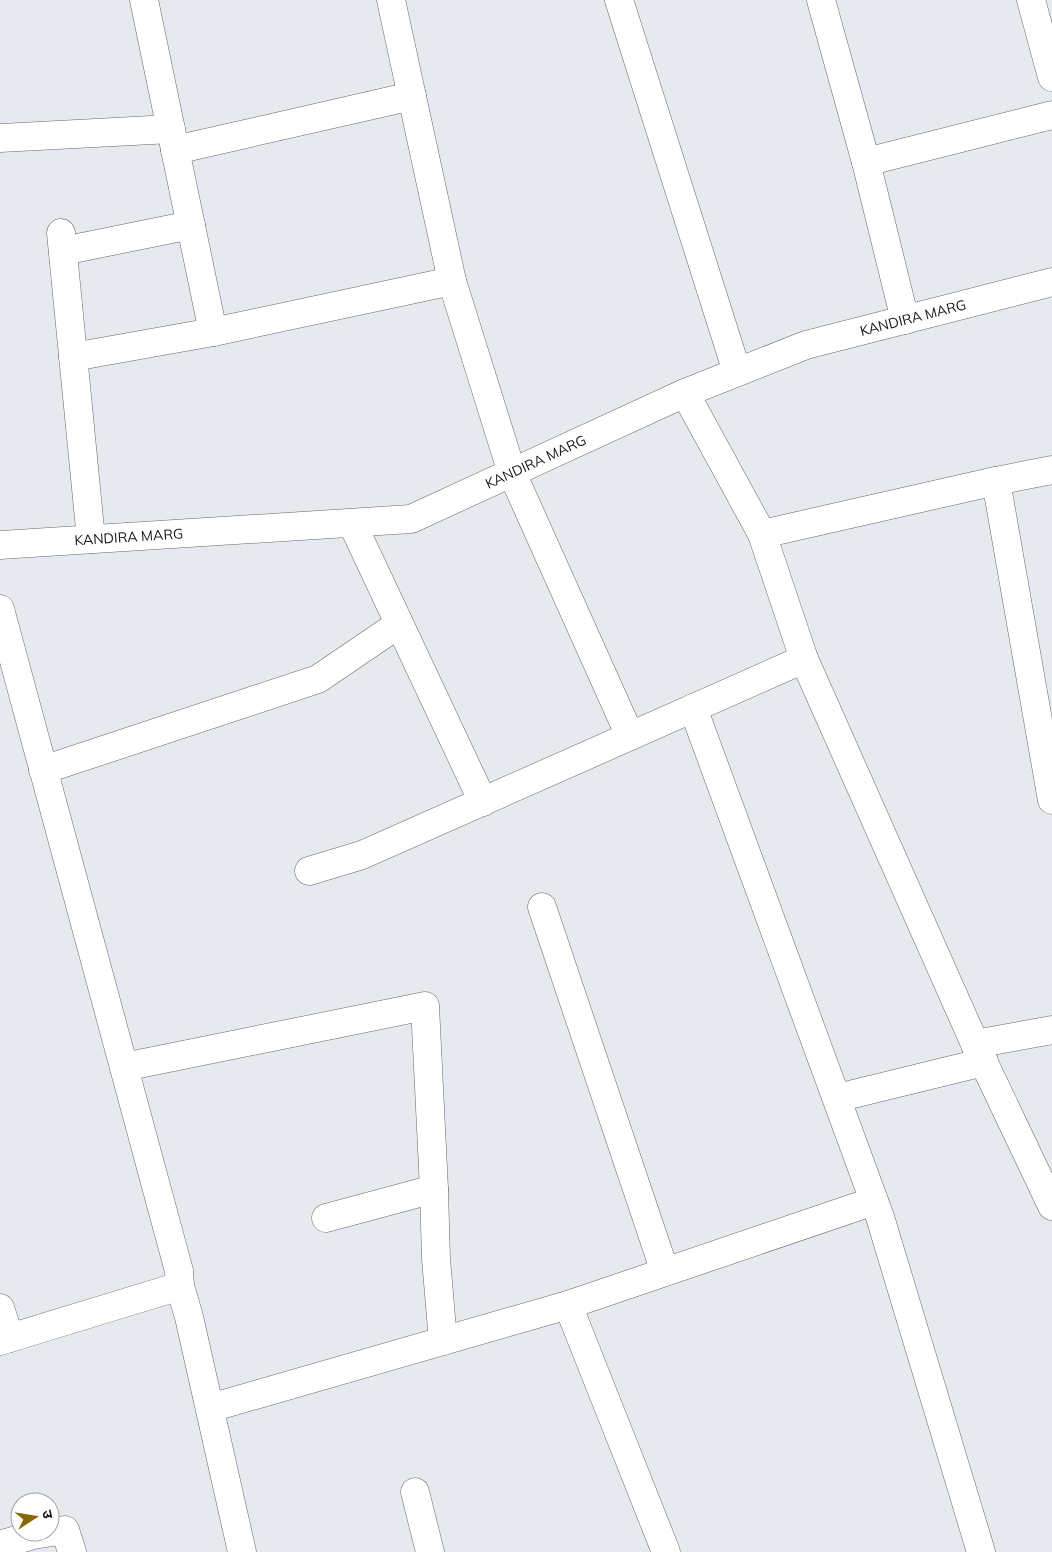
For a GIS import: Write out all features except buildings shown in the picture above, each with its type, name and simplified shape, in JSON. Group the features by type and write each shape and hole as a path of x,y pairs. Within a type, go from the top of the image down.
{"street":[{"path":"144,0 212,332"},
{"path":"391,0 452,281 512,473 630,736"},
{"path":"619,0 737,372"},
{"path":"821,0 866,162 905,320"},
{"path":"1031,0 1052,77"},
{"path":"0,138 173,139 412,96"},
{"path":"866,162 1052,115"},
{"path":"90,539 62,242 191,225"},
{"path":"73,357 212,332 452,281"},
{"name":"KANDIRA MARG","path":"0,545 411,519 685,393 806,345 1052,282"},
{"path":"685,393 762,534 804,659 979,1053 1050,1195"},
{"path":"762,534 1052,470"},
{"path":"996,481 1052,800"},
{"path":"352,523 483,802"},
{"path":"0,609 179,1271 180,1286 189,1317 242,1552"},
{"path":"43,770 318,679 399,624"},
{"path":"309,871 362,855 804,659"},
{"path":"693,708 874,1201 981,1552"},
{"path":"542,907 665,1272"},
{"path":"124,1067 425,1006 436,1259 443,1341"},
{"path":"836,1098 1052,1030"},
{"path":"326,1218 434,1189"},
{"path":"210,1408 568,1305 874,1201"},
{"path":"0,1308 5,1340 180,1286"},
{"path":"568,1305 666,1552"},
{"path":"415,1492 430,1552"},
{"path":"0,1545 64,1530 72,1552"}]}
